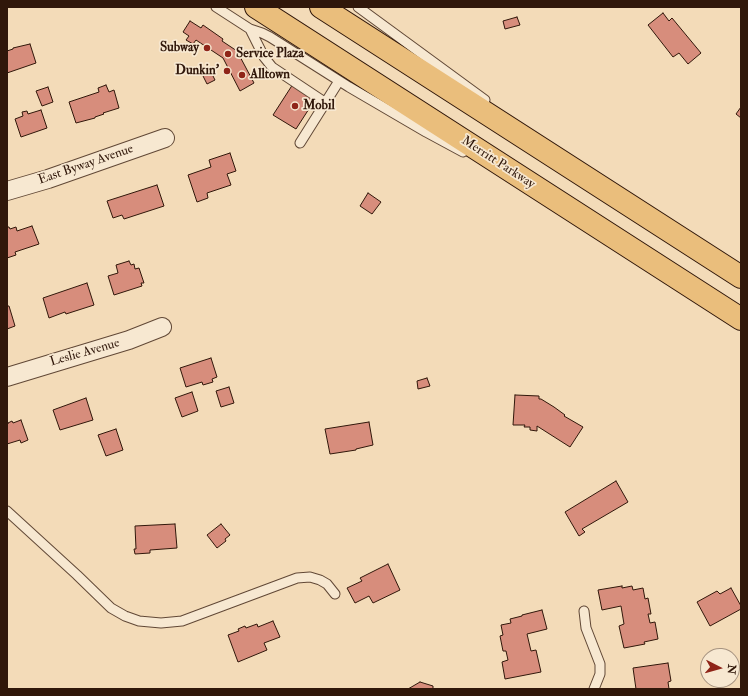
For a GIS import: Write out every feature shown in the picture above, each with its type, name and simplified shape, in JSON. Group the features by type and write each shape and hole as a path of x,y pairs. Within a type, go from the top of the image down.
{"highway":[{"name":"Merritt Parkway","path":"256,7 741,320"},
{"path":"321,7 741,277"}],"street":[{"name":"East Byway Avenue","path":"7,191 165,138"},
{"name":"Leslie Avenue","path":"7,377 129,340 162,327"}],"lane":[{"path":"216,7 250,29 270,37 339,82 444,142 548,195"},
{"path":"358,7 603,188"},
{"path":"250,29 264,57 272,67 326,103"},
{"path":"300,144 339,82"},
{"path":"7,511 111,608 125,616 140,621 161,623 182,621 297,578 310,577 320,580 327,584 335,594"},
{"path":"584,611 586,628 600,664 600,674 594,689"}],"building":[{"path":"663,13 669,21 672,18 701,53 688,64 679,53 673,57 648,25"},
{"path":"517,17 520,25 505,29 503,21"},
{"name":"Service Plaza","path":"190,21 201,28 203,25 237,51 254,83 240,91 223,58 196,40 193,44 186,40 189,36 183,32"},
{"path":"30,44 36,63 7,73 7,51"},
{"path":"210,70 215,80 207,84 202,74"},
{"path":"293,84 316,98 296,129 273,115"},
{"path":"106,85 109,92 114,90 119,108 103,113 104,114 95,118 76,123 69,102 99,92 98,88"},
{"path":"48,87 53,102 42,106 36,91"},
{"path":"741,107 741,118 736,114"},
{"path":"41,110 47,128 21,137 15,119 23,116 22,112 27,111 28,114"},
{"path":"230,153 236,171 227,174 231,185 207,193 208,198 197,202 188,175 211,167 209,160"},
{"path":"157,185 164,206 124,219 122,215 113,218 107,201"},
{"path":"368,193 381,202 372,214 360,206"},
{"path":"32,226 39,244 15,252 16,255 7,258 7,227 10,229 16,227 17,231"},
{"path":"129,261 131,265 134,264 135,269 139,268 144,283 141,283 142,286 114,295 108,276 118,273 116,265"},
{"path":"87,283 94,305 66,314 65,312 49,318 43,298"},
{"path":"7,306 9,306 15,326 7,329"},
{"path":"211,358 217,377 212,379 213,382 203,385 202,382 186,387 180,368"},
{"path":"427,378 430,386 418,389 417,381"},
{"path":"229,387 234,403 221,407 216,391"},
{"path":"192,392 198,411 182,417 175,398"},
{"path":"515,395 539,396 539,399 554,407 565,415 564,416 583,427 570,447 537,426 537,431 530,430 530,427 524,427 525,425 513,425"},
{"path":"86,398 93,420 60,430 53,410"},
{"path":"21,420 28,440 21,443 20,440 7,444 7,424 12,421 13,423"},
{"path":"369,422 373,445 356,450 330,454 325,429"},
{"path":"116,429 123,450 106,456 98,435"},
{"path":"616,481 628,502 582,529 585,532 579,536 565,512"},
{"path":"175,524 177,548 150,550 150,553 135,554 135,526"},
{"path":"221,524 230,535 225,539 226,541 217,548 207,535"},
{"path":"388,564 400,590 373,603 369,596 355,603 347,588 362,581 360,578"},
{"path":"622,586 622,588 632,586 633,590 643,588 645,599 648,598 651,614 648,614 650,623 655,622 658,639 644,642 645,644 624,648 619,626 624,624 621,606 602,610 598,590"},
{"path":"731,588 741,606 741,609 710,626 697,602 717,591 720,594"},
{"path":"542,610 547,629 527,634 531,651 536,650 541,672 505,679 502,662 508,660 506,651 503,651 500,636 503,635 501,625 511,623 510,619"},
{"path":"273,621 280,637 264,643 267,650 238,662 228,635 239,631 238,629 245,626 246,628 257,624 258,627"},
{"path":"668,663 671,681 668,682 669,689 636,689 633,668"},
{"path":"420,682 433,686 433,689 408,689"}],"place":[{"name":"Subway","path":"207,48"},
{"name":"Service Plaza","path":"228,54"},
{"name":"Dunkin'","path":"227,71"},
{"name":"Alltown","path":"242,75"},
{"name":"Mobil","path":"295,106"}]}
